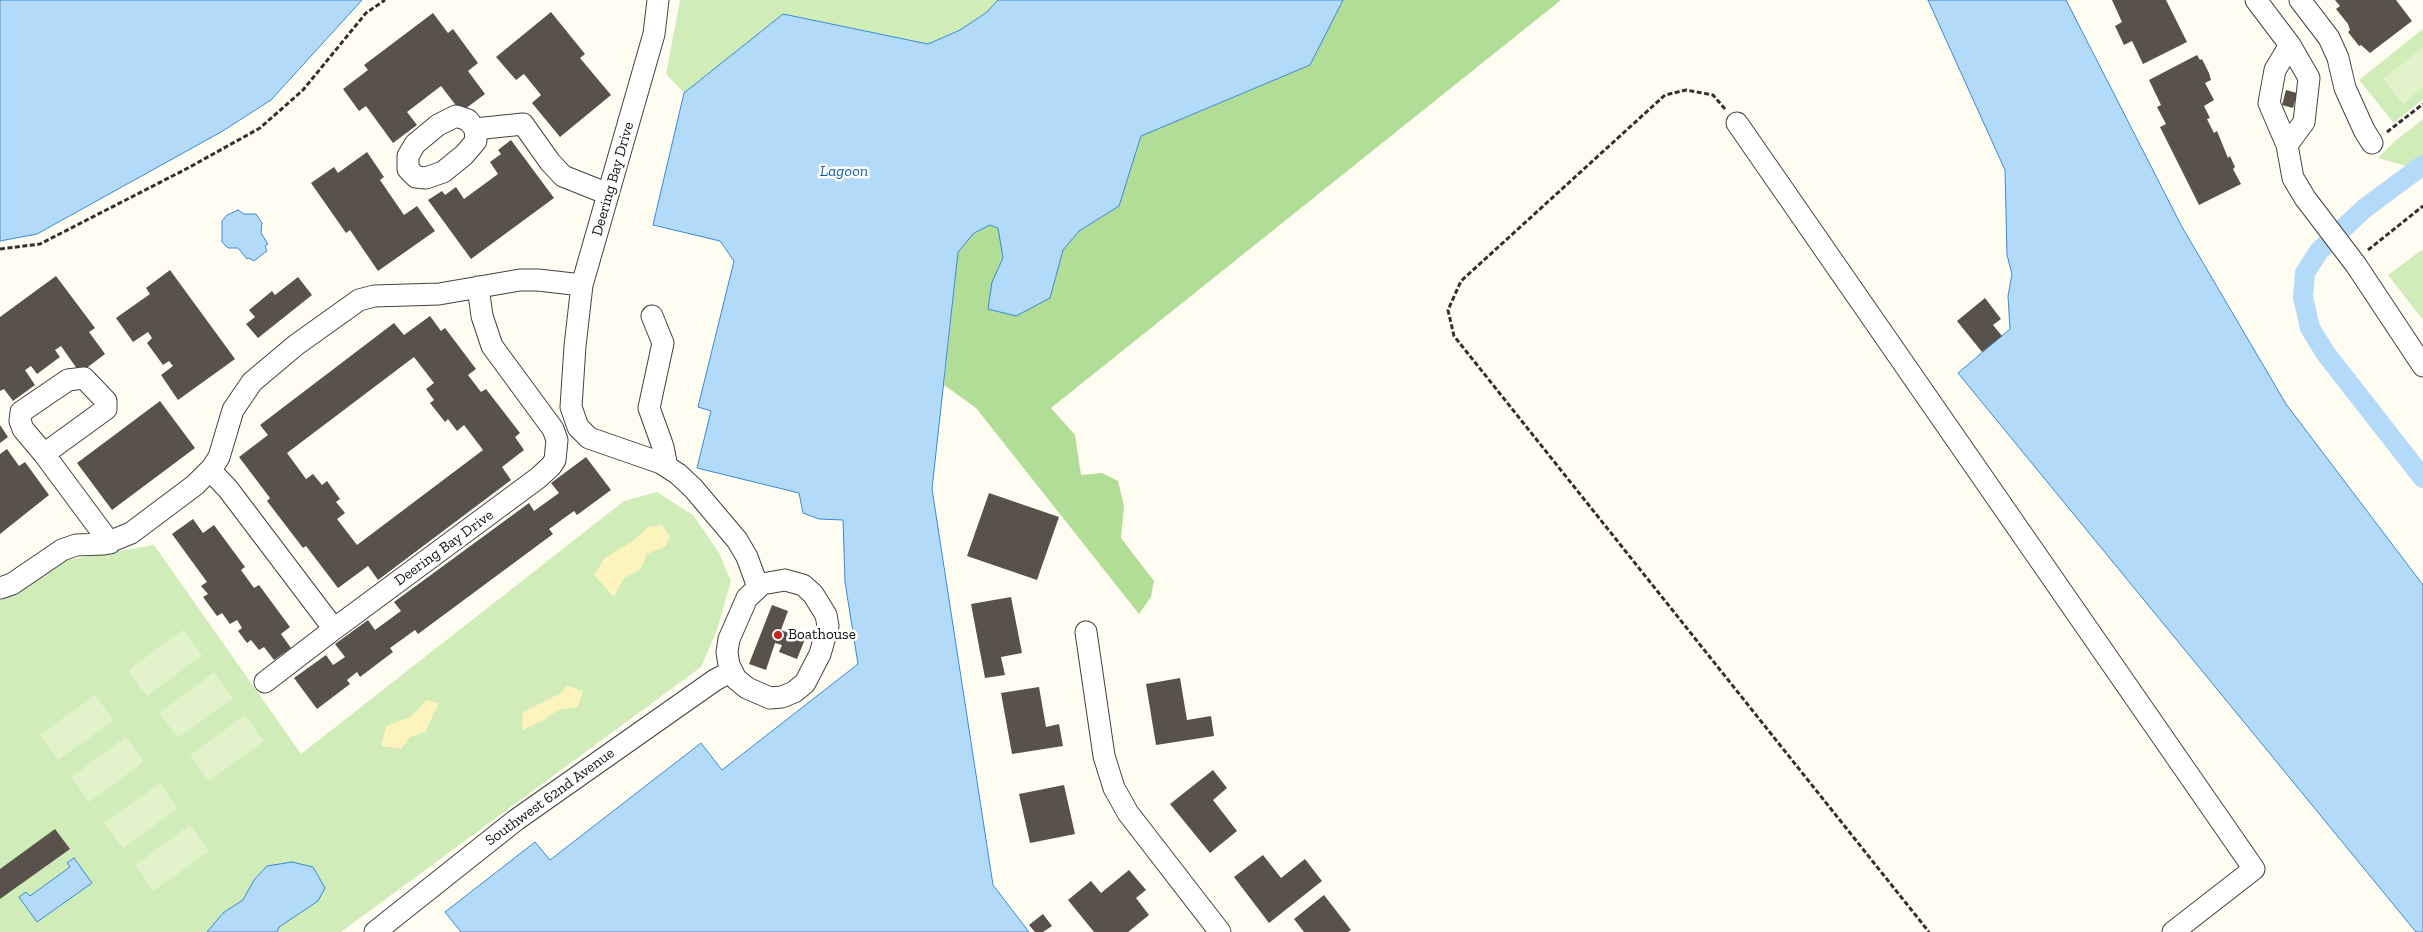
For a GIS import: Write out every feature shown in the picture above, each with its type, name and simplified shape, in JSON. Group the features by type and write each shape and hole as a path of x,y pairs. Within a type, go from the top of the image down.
{"street":[{"name":"Deering Bay Drive","path":"658,0 654,34 582,285 576,330 571,407 578,427 590,438 597,442 644,456 667,467 693,488 724,522 747,557 758,587"},
{"path":"2256,0 2290,45 2309,78 2304,122 2287,146"},
{"path":"2300,0 2329,38 2338,58 2345,88 2372,143"},
{"path":"2290,45 2275,70 2268,103 2287,146 2293,178 2305,198 2352,258 2423,366"},
{"path":"1737,123 2254,869 2173,932"},
{"path":"476,129 523,124 550,162 563,176 608,194"},
{"path":"0,588 12,584 62,550 76,545 110,543 131,533 147,522 210,470 219,457 233,410 252,382 266,368 348,307 374,296 439,294 538,280 582,285"},
{"name":"Deering Bay Drive","path":"265,682 546,472 555,460 557,440 553,429 492,346 482,316 478,288"},
{"path":"652,316 662,343 649,408 663,447 667,467"},
{"path":"44,454 110,543"},
{"path":"210,470 228,489 334,629"},
{"path":"785,580 803,585 813,594 826,616 828,626 826,637 812,672 805,683 794,692 782,697 770,698 758,695 741,684 732,671 727,652 729,639 741,608 758,587 770,582 785,580"},
{"path":"1086,632 1104,756 1114,788 1128,813 1220,932"},
{"name":"Southwest 62nd Avenue","path":"375,932 516,820 715,680 732,671"}],"path":[{"path":"0,249 40,244 188,168 260,128 303,90 366,13 385,0"},
{"path":"1737,123 1713,96 1686,90 1665,94 1461,281 1448,310 1454,336 1929,932"},
{"path":"2372,143 2423,104"},
{"path":"2352,258 2423,206"}],"green space":[{"path":"680,0 998,0 987,12 960,30 928,44 783,14 684,93 666,74"},
{"path":"1343,0 1561,0 1051,408 1075,435 1081,475 1102,473 1118,481 1124,506 1121,538 1154,581 1151,597 1139,614 976,408 944,385 958,252 974,233 990,225 999,228 1003,258 992,282 1050,298 1063,250 1079,231 1119,206 1141,136 1310,65"},
{"path":"2423,29 2423,99 2394,123 2359,80"},
{"path":"2423,47 2423,87 2403,104 2383,79"},
{"path":"2423,119 2423,171 2378,158 2395,141"},
{"path":"2423,249 2423,320 2388,275"},
{"path":"657,492 693,515 719,553 731,581 717,630 701,667 341,932 0,932 0,601 68,560 154,545 301,754 624,501"},
{"path":"183,630 202,655 147,696 128,670"},
{"path":"214,672 233,698 178,738 159,713"},
{"path":"95,695 114,720 58,760 40,735"},
{"path":"245,715 264,741 209,781 190,755"},
{"path":"126,737 144,762 89,802 71,777"},
{"path":"160,783 178,808 123,848 104,823"},
{"path":"190,825 209,851 153,891 135,865"}],"sand":[{"path":"662,525 670,536 666,546 647,554 639,570 623,579 614,597 594,575 605,558 634,540 648,527"},
{"path":"567,686 583,691 578,707 558,710 542,721 522,730 523,712 559,694"},
{"path":"426,700 439,703 425,732 410,737 401,749 381,746 386,726 411,717"}],"water":[{"path":"0,0 362,0 271,100 221,132 37,234 0,241"},
{"name":"Lagoon","path":"998,0 1343,0 1310,65 1141,136 1119,206 1079,231 1063,250 1050,298 1016,316 988,309 992,282 1003,258 998,228 990,225 974,233 958,252 932,489 993,885 1029,932 461,932 445,912 535,842 550,860 701,743 722,770 858,664 845,582 843,520 819,519 803,513 799,493 697,468 711,411 698,407 734,261 720,241 653,225 684,93 783,14 928,44 960,30 987,12"},
{"path":"1928,0 2066,0 2182,227 2286,404 2423,585 2423,932 2416,932 1958,373 2010,329 2008,296 2012,274 2007,255 2005,170"},
{"path":"238,210 244,214 256,214 262,223 261,233 268,244 265,246 267,251 254,261 249,258 247,259 238,248 228,248 222,242 222,221 227,215"},
{"path":"74,858 92,883 37,922 19,897 26,892 30,896 70,867 67,863"},
{"path":"292,862 313,867 325,888 318,901 279,927 277,932 207,932 223,913 243,900 254,880 267,866"}],"building":[{"path":"2112,0 2166,0 2187,42 2143,64 2132,41 2124,45 2115,26 2122,22"},
{"path":"2335,0 2396,0 2412,21 2370,53 2361,45 2359,46 2348,32 2350,30 2348,24 2336,9 2340,6"},
{"path":"551,12 585,54 580,58 611,95 560,137 532,103 541,95 524,74 516,80 496,57"},
{"path":"433,13 448,33 453,29 478,63 468,71 485,94 461,112 441,86 407,112 417,125 393,143 366,106 359,111 343,89 368,70 364,65"},
{"path":"2197,55 2200,60 2202,59 2211,80 2205,83 2214,100 2204,106 2210,118 2207,119 2214,133 2217,131 2228,158 2230,156 2235,167 2233,169 2241,184 2199,205 2160,127 2166,124 2157,107 2161,105 2149,80"},
{"path":"2286,90 2297,93 2293,108 2282,105"},
{"path":"511,140 554,198 471,259 428,200 442,191 445,195 456,187 464,199 498,174 490,162 501,154 498,150"},
{"path":"367,152 384,177 380,180 404,215 417,206 435,231 378,271 350,230 346,233 311,183 334,167 338,173"},
{"path":"170,270 235,359 178,400 161,375 173,366 169,361 163,365 147,343 152,338 148,332 133,342 116,318 150,294 146,288"},
{"path":"56,276 95,328 89,332 105,354 80,373 61,346 55,350 60,357 37,374 31,366 25,370 35,385 13,401 4,389 0,391 0,317"},
{"path":"298,277 312,295 258,338 246,324 255,317 249,310 272,291 275,295"},
{"path":"1985,298 2001,319 1993,325 2002,336 1982,352 1957,321"},
{"path":"430,316 441,331 445,328 476,369 468,375 481,392 486,389 520,433 515,437 524,450 502,467 511,480 378,580 368,566 338,588 306,546 303,548 267,501 270,498 239,457 268,435 260,425 394,323 404,335","holes":["414,357 434,383 426,389 434,400 430,403 445,422 448,419 457,431 464,425 483,450 357,545 337,519 345,513 336,502 340,499 327,481 322,485 313,474 306,479 287,453"]},
{"path":"160,401 195,448 112,510 77,463"},
{"path":"0,425 8,437 0,443"},
{"path":"7,449 19,466 25,462 49,495 0,534 0,454"},
{"path":"586,457 611,490 577,515 574,511 549,529 553,534 418,634 415,630 390,648 393,652 360,677 357,672 347,680 350,684 317,709 294,678 326,655 333,665 345,657 335,644 368,620 375,630 401,611 394,602 529,503 534,511 559,493 551,483"},
{"path":"989,493 1059,517 1037,580 967,556"},
{"path":"193,519 203,533 214,525 245,567 241,570 254,588 259,585 290,627 281,634 291,648 274,660 264,647 259,650 251,640 247,643 238,631 242,628 237,620 230,624 222,613 217,616 203,597 208,594 201,586 207,582 172,534"},
{"path":"1011,597 1022,653 1001,657 1005,675 985,678 971,604"},
{"name":"Boathouse","path":"772,605 788,611 781,630 805,639 797,659 779,652 782,645 775,643 766,670 749,664"},
{"path":"1180,678 1187,720 1211,716 1214,736 1156,745 1146,684"},
{"path":"1039,687 1046,727 1059,724 1063,746 1012,754 1001,693"},
{"path":"1213,770 1227,788 1213,800 1237,831 1210,853 1170,804"},
{"path":"1064,785 1075,834 1030,843 1019,794"},
{"path":"55,829 70,849 0,899 0,869"},
{"path":"1263,855 1281,878 1305,859 1322,881 1269,923 1234,877"},
{"path":"1129,870 1146,890 1136,898 1149,915 1128,932 1094,932 1068,900 1091,881 1101,893"},
{"path":"1324,895 1351,930 1348,932 1304,932 1294,919"},
{"path":"1043,914 1052,926 1043,932 1035,932 1029,925"}],"waterway":[{"path":"2423,165 2365,208 2319,251 2305,273 2303,297 2310,328 2326,354 2423,478"}],"place":[{"name":"Boathouse","path":"778,635"}]}
